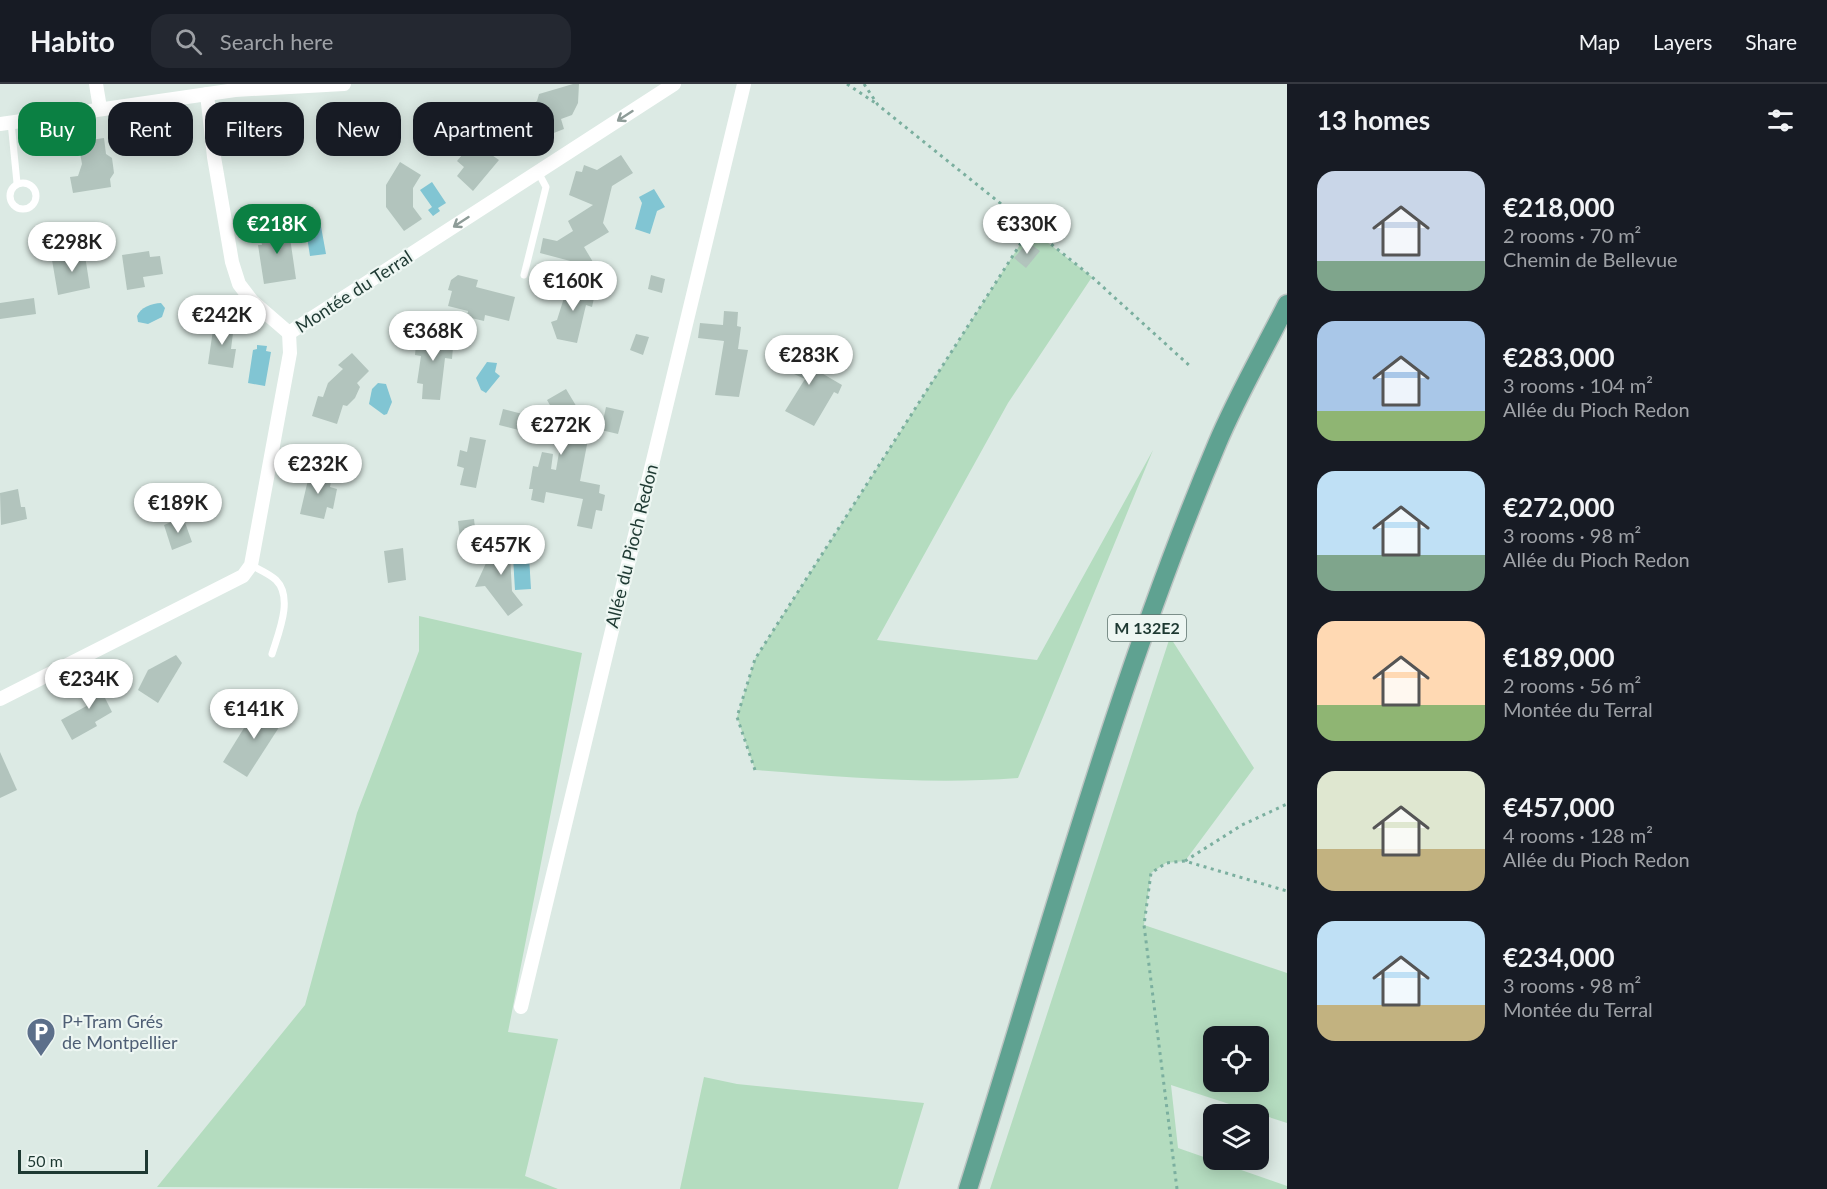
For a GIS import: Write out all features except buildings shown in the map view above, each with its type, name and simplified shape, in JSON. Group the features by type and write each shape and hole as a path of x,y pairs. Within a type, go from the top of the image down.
{"main road":[{"name":"M 132E2","path":"969,1189 1069,862 1151,615 1218,442 1287,304"}],"street":[{"path":"96,84 100,108"},
{"path":"6,123 216,90 344,84"},
{"name":"Montée du Terral","path":"251,565 290,353 289,333 674,84"},
{"name":"Allée du Pioch Redon","path":"521,1007 744,84"},
{"path":"216,90 214,158 236,273 240,284 252,301 289,333"},
{"path":"0,699 243,576 251,565"}],"lane":[{"path":"6,123 17,183"},
{"path":"525,275 546,186 538,172"},
{"path":"251,565 276,580 284,594 282,618 272,654"}],"path":[{"path":"846,84 878,105 1030,230 1092,277 1191,367"},
{"path":"864,84 878,105"},
{"path":"755,770 737,717 755,659 1030,230"},
{"path":"1185,861 1242,825 1287,804"},
{"path":"1177,1189 1144,925 1151,873 1166,862 1185,861 1287,891"}],"green space":[{"path":"1030,229 1092,277 1008,403 877,640 1037,660 1153,450 1018,778 919,780 755,770 737,717 755,659"},
{"path":"419,616 582,653 508,1032 558,1039 525,1176 558,1189 157,1187 305,1005 357,813 419,651"},
{"path":"1170,637 1254,768 1185,861 1166,863 1151,873 1144,925 1287,973 1287,1123 1269,1117 1269,1104 1229,1104 1171,1085 1178,1148 1203,1157 1203,1170 1241,1170 1287,1186 1287,1189 990,1189"},
{"path":"704,1077 737,1084 924,1103 898,1189 680,1189"}],"water":[{"path":"432,182 446,203 438,208 440,211 433,216 428,210 432,207 420,190"},
{"path":"654,189 665,207 657,211 650,234 635,229 642,203 639,197"},
{"path":"315,217 316,221 320,221 326,254 310,256 305,224 309,223 308,218"},
{"path":"161,303 165,308 162,317 148,324 138,322 137,316 144,308"},
{"path":"257,345 267,346 266,351 271,352 265,386 248,383 253,350 257,349"},
{"path":"487,362 497,363 495,372 500,376 486,393 481,390 476,378"},
{"path":"378,383 386,384 392,402 387,414 384,415 369,404 372,389"},
{"path":"529,556 531,589 515,590 513,557"}],"place":[{"name":"P+Tram Grés de Montpellier","path":"41,1058"}]}
